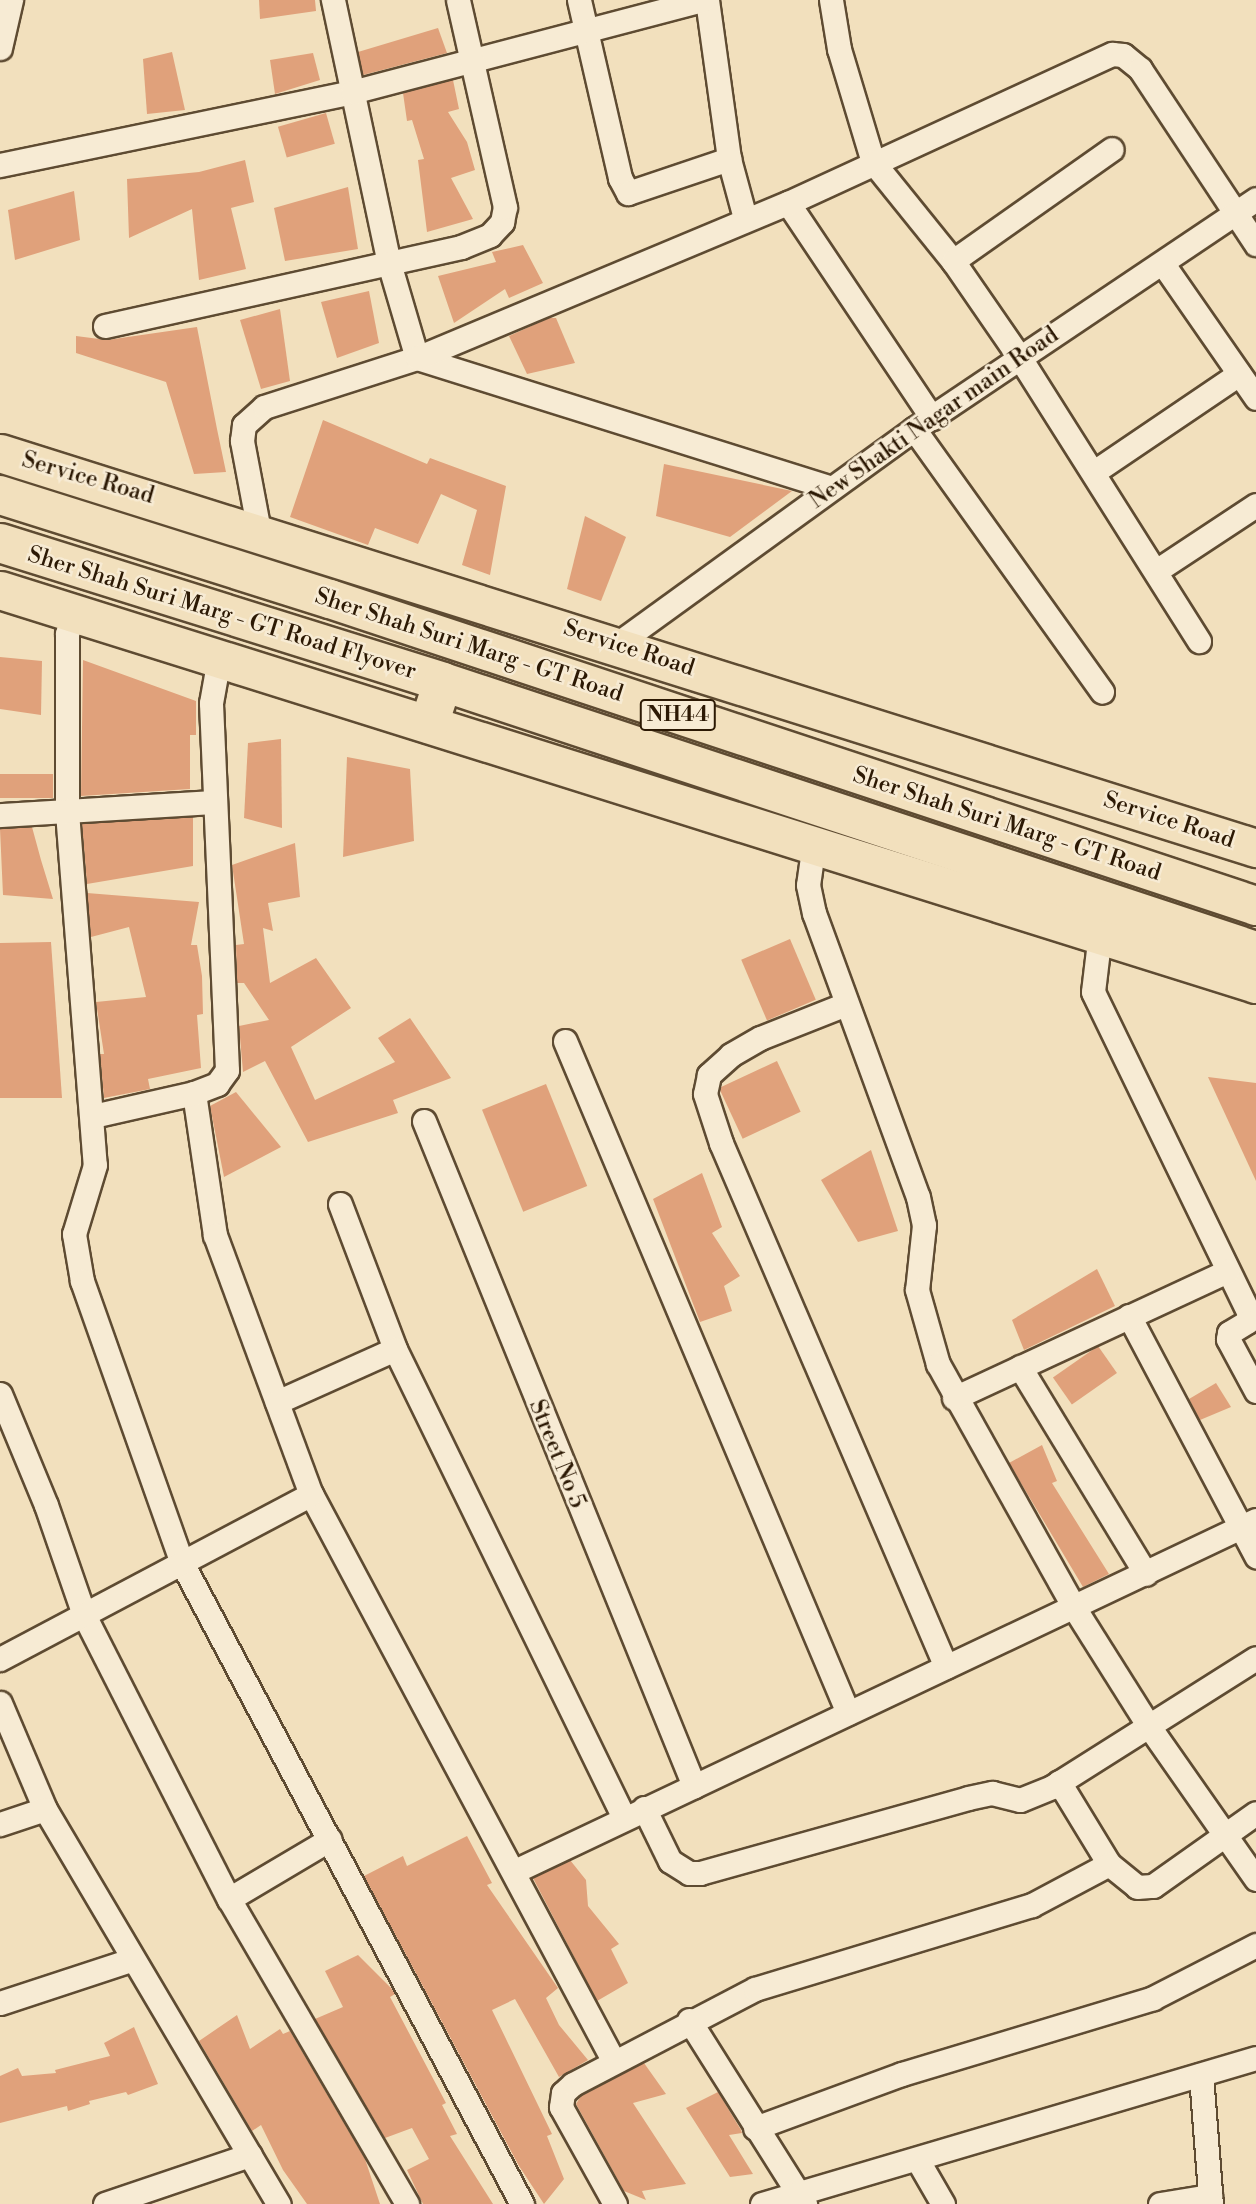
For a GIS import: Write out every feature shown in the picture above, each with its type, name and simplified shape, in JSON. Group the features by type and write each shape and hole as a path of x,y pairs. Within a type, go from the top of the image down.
{"highway":[{"name":"Sher Shah Suri Marg - GT Road","path":"0,495 215,561 1256,906"},
{"name":"Sher Shah Suri Marg - GT Road Flyover","path":"0,543 443,682"},
{"name":"Sher Shah Suri Marg - GT Road","path":"443,682 1256,951"},
{"path":"429,724 443,682"}],"main road":[{"name":"Service Road","path":"0,453 259,531 1256,848"},
{"path":"0,590 814,843 1256,984"}],"street":[{"path":"0,48 11,0"},
{"path":"333,0 389,263 417,358"},
{"path":"105,326 461,247 490,235 502,222 505,207 468,60 458,0"},
{"path":"579,0 620,178 628,193 729,159"},
{"path":"0,165 352,92 705,0 729,159 745,218"},
{"path":"831,0 845,72 873,162 953,261 1020,358 1199,640"},
{"path":"259,531 242,441 244,425 252,414 417,358 745,218 788,204 873,162 1118,53 1140,69 1256,244"},
{"path":"953,261 1112,149"},
{"name":"New Shakti Nagar main Road","path":"617,644 923,423 1256,199"},
{"path":"788,204 923,423 1102,692"},
{"path":"1163,264 1256,398"},
{"path":"417,358 831,488"},
{"path":"1094,472 1238,374"},
{"path":"1156,571 1256,505"},
{"path":"74,612 67,634 67,812 95,1165 74,1234 76,1252 182,1563 522,2204"},
{"path":"93,1116 194,1093 217,1084 228,1059 211,703 219,658"},
{"path":"0,815 214,802"},
{"path":"814,843 808,866 814,913 918,1197 924,1226 917,1290 938,1364 954,1398 1075,1609 1148,1725 1256,1879"},
{"path":"1100,933 1093,992 1250,1316 1228,1339 1256,1391"},
{"path":"846,1004 760,1038 731,1055 709,1075 705,1094 721,1143 946,1667"},
{"path":"565,1041 848,1713"},
{"path":"194,1093 215,1235 311,1494 515,1871 613,2060"},
{"name":"Street No 5","path":"424,1121 694,1786"},
{"path":"340,1204 395,1349 634,1813 670,1861 689,1873 700,1873 968,1798 992,1793 1020,1800 1059,1782 1256,1658"},
{"path":"954,1398 1227,1271"},
{"path":"1129,1316 1248,1524 1256,1556"},
{"path":"277,1402 395,1349"},
{"path":"1020,1367 1146,1574"},
{"path":"0,1394 46,1505 84,1615 229,1899 407,2204"},
{"path":"0,1659 311,1494"},
{"path":"515,1871 946,1667 1075,1609 1248,1524"},
{"path":"0,1703 45,1809 131,1960 279,2204"},
{"path":"1059,1782 1109,1864 1128,1884 1153,1886 1256,1813"},
{"path":"0,1825 45,1809"},
{"path":"229,1899 330,1839"},
{"path":"615,2204 561,2107 563,2093 573,2084 689,2020 755,1989 1032,1905 1109,1864"},
{"path":"755,2128 902,2074 1153,1998 1256,1945"},
{"path":"0,2003 131,1960"},
{"path":"689,2020 802,2199"},
{"path":"762,2204 802,2199 917,2159 1256,2058"},
{"path":"1160,2204 1210,2200 1201,2075"},
{"path":"105,2204 250,2155"},
{"path":"917,2159 943,2204"}],"building":[{"path":"259,0 315,0 316,11 260,19"},
{"path":"438,28 447,53 363,75 358,52"},
{"path":"172,52 185,110 147,114 143,59"},
{"path":"313,53 320,80 275,94 270,60"},
{"path":"453,80 459,109 448,112 467,142 475,170 451,178 473,219 427,232 418,160 424,159 412,120 407,121 403,93"},
{"path":"326,113 335,144 287,158 278,127"},
{"path":"245,160 254,202 231,208 246,269 199,280 192,209 129,238 127,179 199,172"},
{"path":"348,187 358,249 285,261 274,208"},
{"path":"74,191 80,240 15,260 8,210"},
{"path":"523,245 543,283 509,298 505,289 454,323 438,276 496,262 492,252"},
{"path":"369,291 379,343 337,358 321,302"},
{"path":"280,309 290,381 261,389 240,320"},
{"path":"549,318 556,318 575,363 527,374 509,336"},
{"path":"197,327 226,472 194,474 166,382 76,353 76,336 107,340"},
{"path":"323,420 427,464 430,458 506,486 490,575 462,565 477,510 441,494 418,544 375,528 368,545 290,517"},
{"path":"664,464 792,491 730,537 656,516"},
{"path":"585,516 626,537 601,601 567,589"},
{"path":"0,657 42,661 41,715 0,709"},
{"path":"83,660 196,701 196,735 190,735 190,789 81,796"},
{"path":"281,739 282,828 244,818 248,743"},
{"path":"347,757 410,769 414,841 343,857"},
{"path":"0,774 53,774 53,798 0,798"},
{"path":"193,817 193,866 87,884 82,824"},
{"path":"32,827 53,899 3,895 0,829"},
{"path":"295,843 300,897 268,903 273,931 263,928 270,983 316,958 351,1008 291,1047 315,1100 395,1062 378,1038 410,1018 451,1078 393,1100 398,1113 308,1142 265,1061 243,1072 239,1026 269,1020 244,983 237,983 236,945 244,944 232,865"},
{"path":"87,893 199,902 191,945 197,945 202,976 203,1014 197,1015 201,1068 148,1079 150,1089 104,1098 100,1054 104,1054 96,1002 146,997 129,927 91,937"},
{"path":"790,939 816,1000 767,1020 741,960"},
{"path":"51,942 62,1098 0,1098 0,943"},
{"path":"777,1061 801,1112 743,1139 719,1088"},
{"path":"1208,1077 1256,1083 1256,1181"},
{"path":"546,1084 587,1186 523,1212 482,1110"},
{"path":"236,1092 281,1147 224,1177 210,1106"},
{"path":"871,1150 898,1231 858,1242 821,1180"},
{"path":"702,1173 722,1227 712,1233 740,1276 724,1286 732,1311 700,1322 653,1199"},
{"path":"1097,1269 1115,1306 1024,1350 1012,1320"},
{"path":"1098,1346 1117,1373 1072,1405 1053,1378"},
{"path":"1216,1383 1231,1407 1200,1420 1189,1399"},
{"path":"1042,1445 1057,1481 1052,1483 1109,1574 1083,1587 1009,1463"},
{"path":"467,1836 492,1883 487,1885 558,1988 546,1998 559,2025 588,2060 559,2077 515,1999 492,2010 552,2134 547,2136 564,2179 544,2204 519,2166 364,1876 403,1856 407,1866"},
{"path":"570,1860 586,1880 588,1906 619,1944 611,1949 628,1983 597,2001 533,1878"},
{"path":"358,1955 395,1994 390,1997 446,2103 442,2105 457,2134 450,2136 493,2204 423,2204 407,2170 429,2159 412,2128 385,2138 315,2019 343,2007 325,1971"},
{"path":"237,2015 250,2049 280,2029 283,2034 290,2031 365,2159 380,2204 307,2204 283,2170 261,2125 252,2131 199,2041"},
{"path":"134,2027 158,2084 128,2095 126,2092 89,2101 90,2104 68,2111 67,2106 0,2123 0,2076 18,2068 22,2076 56,2073 55,2070 110,2056 104,2043"},
{"path":"644,2063 666,2094 633,2103 686,2184 642,2191 646,2200 624,2191 576,2104 581,2096"},
{"path":"718,2092 742,2133 729,2135 753,2174 730,2177 686,2108"}]}
